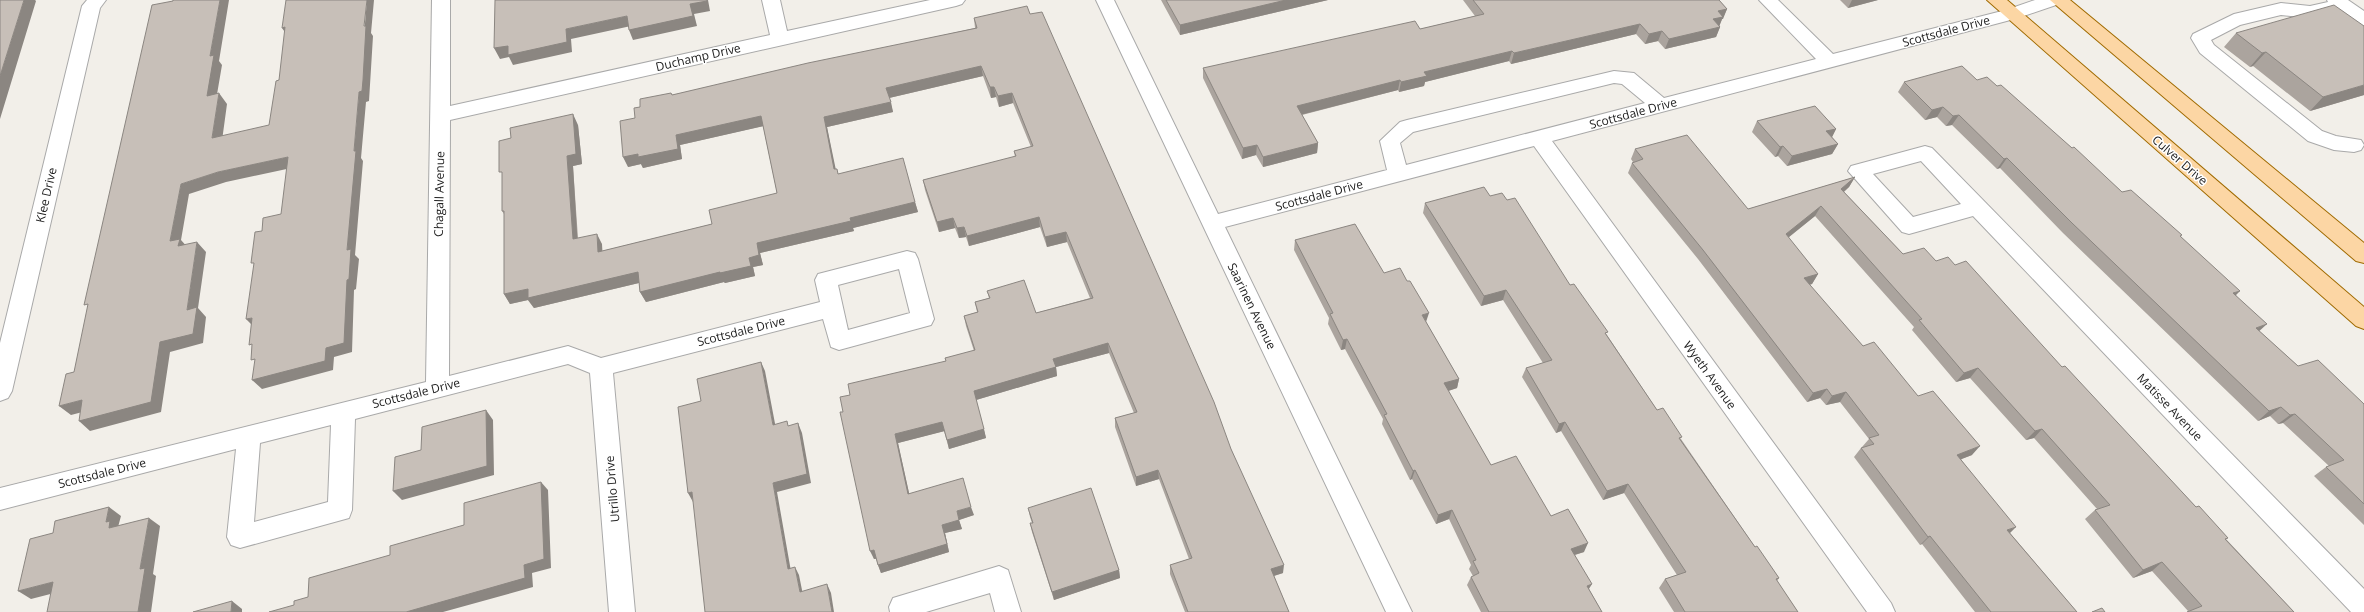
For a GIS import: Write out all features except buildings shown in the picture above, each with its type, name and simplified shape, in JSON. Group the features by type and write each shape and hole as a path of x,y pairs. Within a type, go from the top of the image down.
{"main road":[{"name":"Culver Drive","path":"1996,0 2364,320"},
{"path":"2059,0 2364,254"}],"street":[{"name":"Klee Drive","path":"0,391 91,6 96,0"},
{"name":"Chagall Avenue","path":"437,388 441,0"},
{"path":"771,0 780,38"},
{"name":"Duchamp Drive","path":"440,116 780,38 956,0"},
{"name":"Saarinen Avenue","path":"1105,0 1400,612"},
{"path":"1768,0 1828,62"},
{"name":"Scottsdale Drive","path":"1212,223 2012,14 2053,0"},
{"path":"2354,145 2334,143 2316,136 2208,49 2200,38 2234,20 2281,9 2310,12 2339,2 2364,20"},
{"path":"1398,174 1390,141 1407,127 1614,77 1627,78 1660,106"},
{"name":"Wyeth Avenue","path":"1538,137 1882,612"},
{"name":"Matisse Avenue","path":"1977,207 1909,226 1858,171 1925,153 2364,607"},
{"path":"907,260 924,319 839,341 832,308 826,280 907,260"},
{"name":"Scottsdale Drive","path":"0,499 568,355 601,367 832,308"},
{"name":"Utrillo Drive","path":"601,367 622,612"},
{"path":"249,436 240,538 340,510 343,412"},
{"path":"903,612 902,607 999,578 1008,612"}]}
